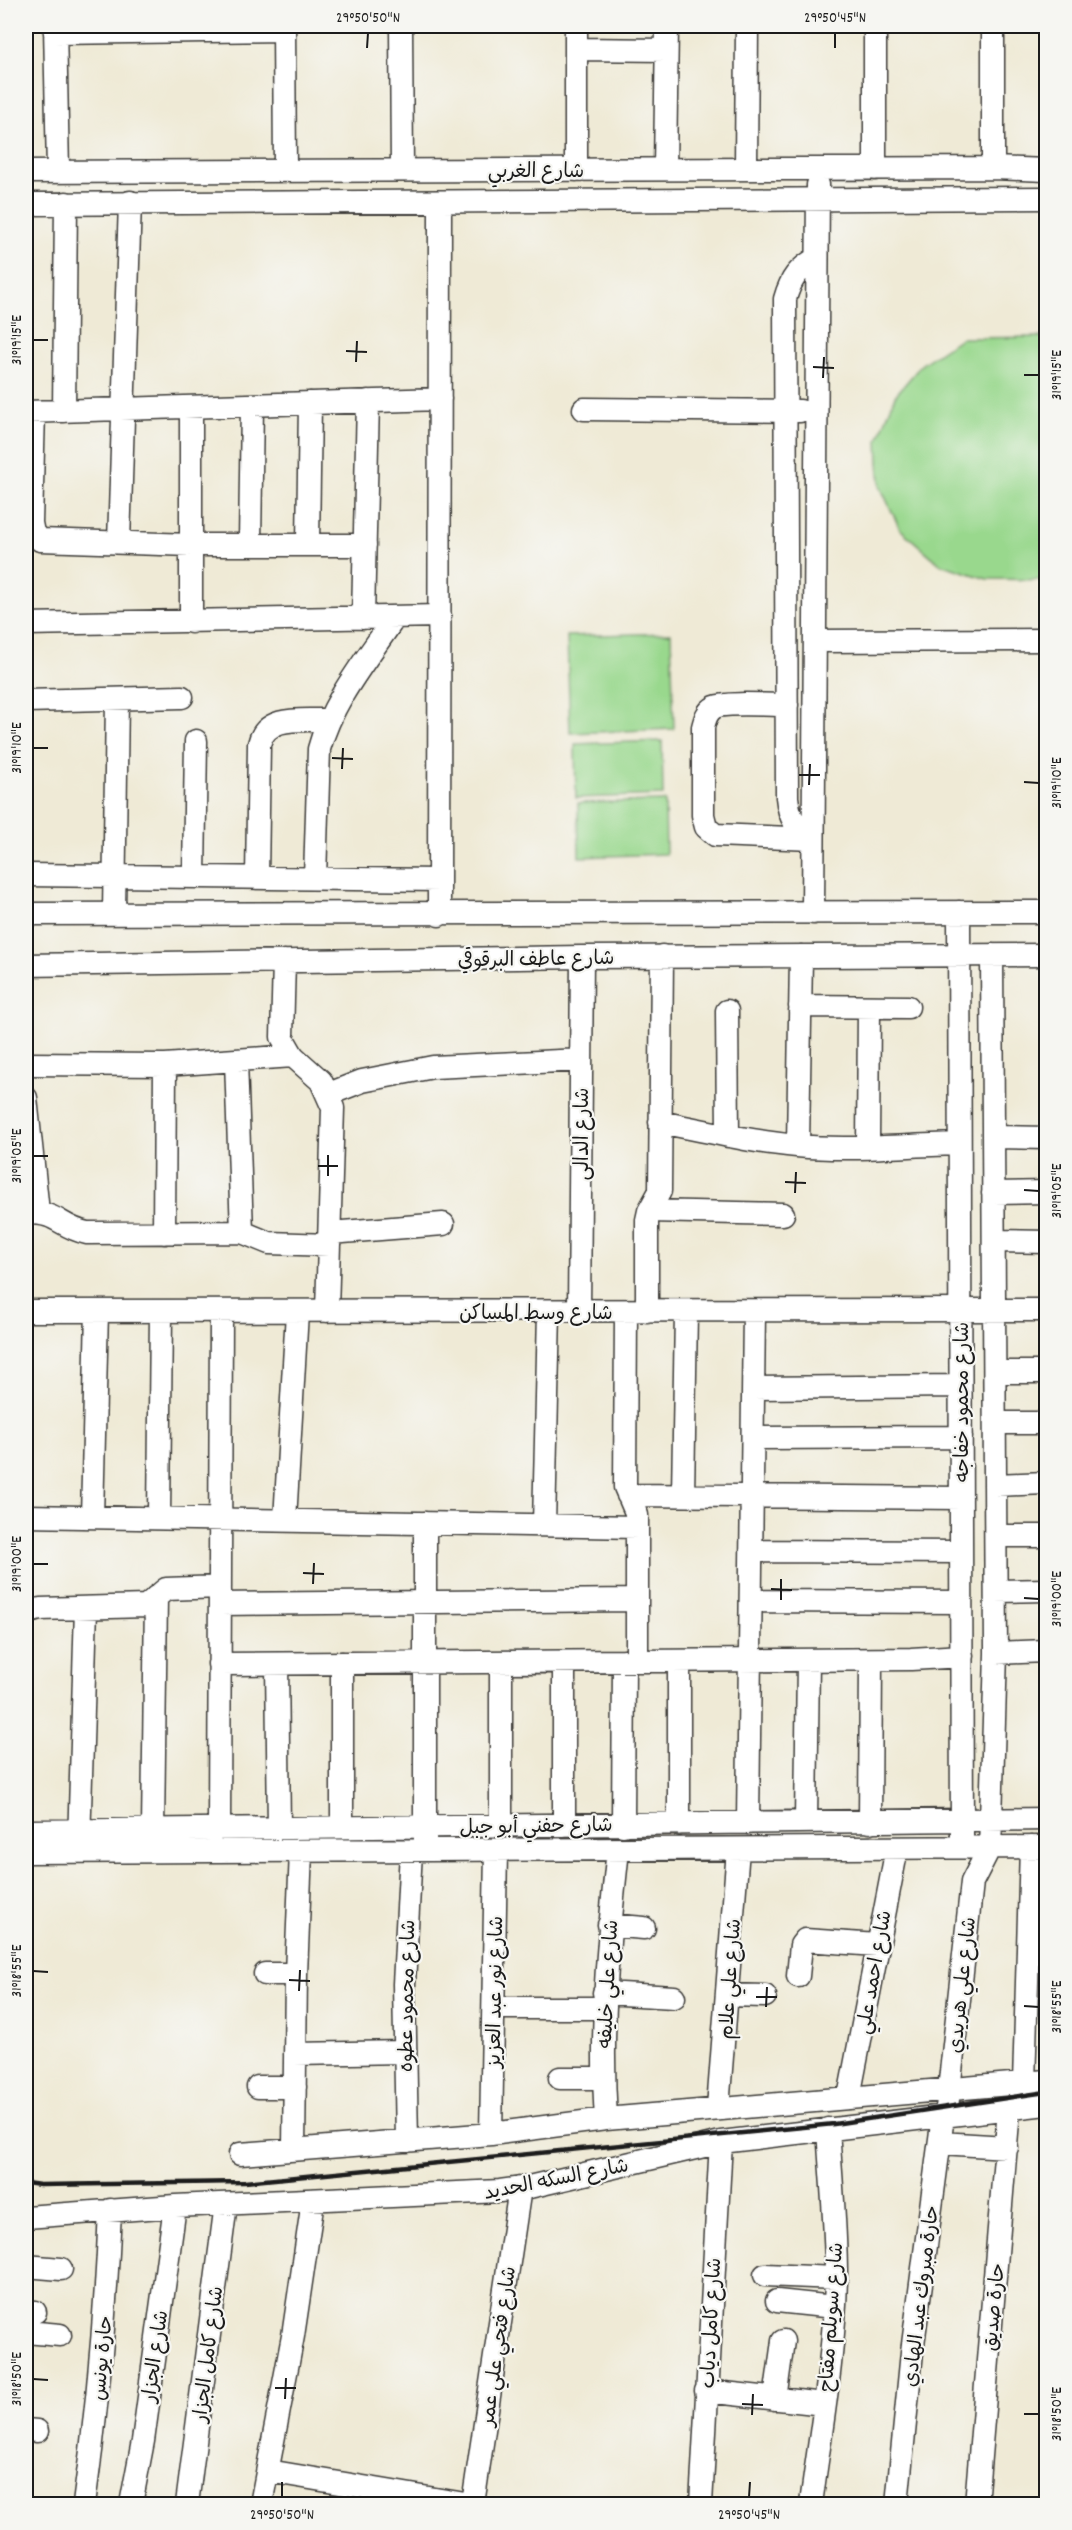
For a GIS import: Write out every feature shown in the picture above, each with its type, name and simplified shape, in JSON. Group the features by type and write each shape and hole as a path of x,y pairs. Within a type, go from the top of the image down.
{"street":[{"path":"401,26 402,170"},
{"path":"576,26 576,170"},
{"path":"665,170 667,26"},
{"path":"746,169 747,26"},
{"path":"874,169 875,26"},
{"path":"993,26 993,168"},
{"path":"58,171 55,29 284,28 285,171"},
{"path":"576,49 666,50"},
{"name":"شارع الغربي","path":"26,172 993,168 1047,170"},
{"path":"813,913 818,169"},
{"name":"شارع الغربي","path":"26,204 1047,198"},
{"path":"119,542 130,202"},
{"path":"439,915 440,202"},
{"path":"64,411 66,203"},
{"path":"813,839 798,827 788,810 785,299 790,282 801,267 817,258"},
{"path":"365,545 250,543 191,545 40,540 33,533 31,523 30,412 440,399"},
{"path":"363,618 368,400"},
{"path":"308,544 310,403"},
{"path":"250,543 252,405"},
{"path":"191,407 191,622"},
{"path":"584,409 817,411"},
{"path":"785,456 816,456"},
{"path":"26,624 440,616"},
{"path":"315,878 319,749 328,720 395,617"},
{"path":"815,641 1047,640"},
{"path":"26,701 182,697"},
{"path":"114,914 117,699"},
{"path":"787,705 722,706 716,707 707,715 704,727 706,827 715,836 813,839"},
{"path":"257,878 261,733 269,725 280,722 328,720"},
{"path":"194,877 196,741"},
{"path":"26,875 440,880"},
{"name":"شارع محمود خفاجه","path":"959,912 962,1848"},
{"path":"26,914 439,915 1047,912"},
{"name":"شارع محمود خفاجه","path":"990,1847 996,1653 992,955"},
{"name":"شارع عاطف البرقوقي","path":"26,965 662,956 992,955 1045,957"},
{"path":"623,1825 630,1661 637,1600 635,1507 625,1487 636,1312 648,1211 660,1191 662,956"},
{"path":"798,1146 801,956"},
{"name":"شارع الدالى","path":"579,1312 582,957"},
{"path":"284,961 282,1037 293,1056 311,1070 328,1094 334,1122 327,1311"},
{"path":"800,1006 908,1007"},
{"path":"868,1146 869,1007"},
{"path":"727,1011 728,1136"},
{"path":"26,1064 165,1065 293,1056"},
{"path":"328,1094 380,1077 433,1067 581,1060"},
{"path":"236,1061 242,1232"},
{"path":"164,1233 165,1065"},
{"path":"26,1098 32,1213 55,1216 69,1227 87,1233 242,1232 269,1243 329,1239 443,1224"},
{"path":"660,1122 728,1136 798,1146 959,1144"},
{"path":"993,1137 1047,1138"},
{"path":"993,1193 1047,1192"},
{"path":"648,1211 783,1214"},
{"path":"994,1241 1047,1242"},
{"name":"شارع وسط المساكن","path":"26,1311 960,1312 1047,1310"},
{"path":"93,1517 97,1311"},
{"path":"159,1518 161,1311"},
{"path":"748,1823 754,1311"},
{"path":"219,1829 221,1312"},
{"path":"285,1520 297,1312"},
{"path":"544,1525 549,1312"},
{"path":"683,1495 686,1312"},
{"path":"994,1372 1047,1372"},
{"path":"753,1388 960,1386"},
{"path":"995,1424 1047,1424"},
{"path":"753,1438 961,1437"},
{"path":"995,1485 1047,1483"},
{"path":"627,1495 961,1498"},
{"path":"26,1515 637,1527"},
{"name":"شارع محمود عطوه","path":"406,2141 404,1984 418,1851 425,1826 425,1523"},
{"path":"996,1536 1047,1536"},
{"path":"752,1551 961,1552"},
{"path":"26,1613 40,1609 146,1606 166,1589 173,1587 220,1596 425,1602 637,1600"},
{"path":"996,1591 1047,1590"},
{"path":"153,1830 156,1597"},
{"path":"751,1601 961,1602"},
{"path":"79,1841 86,1608"},
{"path":"996,1653 1047,1651"},
{"path":"219,1665 871,1660 962,1656"},
{"path":"806,1822 808,1660"},
{"path":"870,1822 871,1660"},
{"path":"679,1661 679,1824"},
{"path":"501,1662 501,1826"},
{"path":"564,1662 564,1825"},
{"path":"342,1663 342,1827"},
{"path":"277,1664 279,1828"},
{"name":"شارع حفني أبو جبل","path":"26,1852 153,1830 1047,1819"},
{"name":"شارع حفني أبو جبل","path":"26,1831 79,1841 302,1851 1039,1847"},
{"name":"شارع علي هريدي","path":"949,2089 972,1882 990,1847"},
{"path":"1024,2083 1039,1847"},
{"name":"شارع احمد علي","path":"849,2097 897,1848"},
{"name":"شارع علي هريدي","path":"962,1848 972,1882"},
{"name":"شارع علي علام","path":"718,2108 738,1849"},
{"name":"شارع علي خليفه","path":"606,2119 603,2078 604,2000 609,1925 618,1850"},
{"path":"294,2149 302,1851"},
{"name":"شارع نور عبد العزيز","path":"491,2134 496,1851"},
{"path":"609,1925 644,1928"},
{"path":"798,1976 802,1941 877,1945"},
{"path":"266,1974 297,1974"},
{"path":"728,1995 765,1996"},
{"path":"494,2008 674,1997"},
{"path":"295,2054 404,2052"},
{"path":"560,2078 603,2078"},
{"path":"240,2154 491,2134 606,2119 718,2108 1047,2081"},
{"path":"258,2087 295,2087"},
{"name":"حارة مبروك عبد الهادي","path":"897,2505 912,2352 943,2116 947,2108 949,2089"},
{"name":"شارع السكه الحديد","path":"26,2217 175,2206 467,2194 520,2188 721,2142 1047,2104"},
{"name":"حارة صديق","path":"976,2505 1009,2109"},
{"name":"شارع سويلم مفتاح","path":"811,2505 824,2404 836,2278 836,2235 828,2129"},
{"name":"شارع كامل دياب","path":"701,2505 721,2142"},
{"path":"940,2143 1007,2147"},
{"name":"شارع فتحي علي عمر","path":"474,2505 520,2188"},
{"path":"261,2505 293,2336 314,2201"},
{"name":"شارع كامل الجزار","path":"187,2505 226,2204"},
{"name":"شارع الجزار","path":"131,2505 143,2441 175,2206"},
{"name":"حارة يونس","path":"84,2505 97,2414 110,2210"},
{"path":"26,2266 61,2270"},
{"path":"765,2275 836,2278"},
{"path":"777,2301 834,2307"},
{"path":"26,2332 60,2336"},
{"path":"776,2399 783,2341"},
{"path":"706,2391 824,2404"},
{"path":"268,2471 368,2496 465,2505"}],"green space":[{"path":"1046,337 1046,580 987,579 940,564 900,529 880,486 878,440 895,396 922,364 961,338"},
{"path":"671,633 674,729 570,733 567,636"},
{"path":"662,741 663,795 576,798 575,744"},
{"path":"665,801 666,854 579,857 578,803"}],"railway":[{"path":"26,2183 40,2185 245,2182 834,2124 1046,2092"}]}
